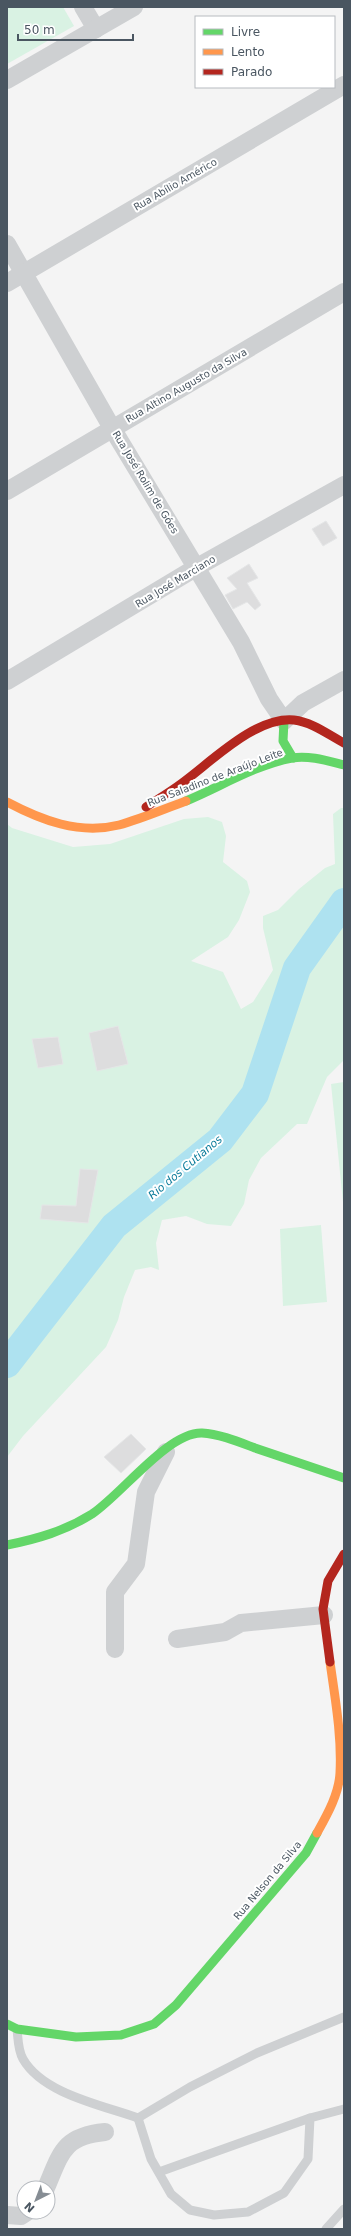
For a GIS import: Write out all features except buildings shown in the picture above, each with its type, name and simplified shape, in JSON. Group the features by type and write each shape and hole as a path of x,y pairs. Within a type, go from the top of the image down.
{"main road":[{"name":"Rua Saladino de Araújo Leite","path":"119,825 180,784 234,742 284,721 293,720 310,730 344,743"},
{"path":"284,721 283,741 293,758"},
{"path":"303,758 311,747"},
{"name":"Rua Saladino de Araújo Leite","path":"7,802 38,818 66,826 101,828 119,825 187,800 262,768 293,758 303,758 344,765"},
{"path":"7,1545 67,1528 82,1521 100,1508 174,1441 190,1434 214,1435 344,1478"},
{"name":"Rua Nelson da Silva","path":"7,2024 16,2029 76,2037 121,2035 154,2024 176,2005 306,1853 330,1810 340,1774 337,1717 324,1615 328,1581 343,1555"}],"street":[{"path":"83,7 96,29"},
{"path":"7,80 134,7"},
{"name":"Rua Abílio Américo","path":"7,283 344,85"},
{"name":"Rua José Rolim de Góes","path":"7,244 112,428 198,567 241,642 269,699 284,721"},
{"name":"Rua Altino Augusto da Silva","path":"7,491 344,292"},
{"name":"Rua José Marciano","path":"7,681 198,567 344,485"},
{"path":"284,721 303,703 344,680"},
{"path":"310,730 328,689"},
{"path":"115,1649 116,1592 136,1564 138,1539 146,1492 160,1460 174,1441"},
{"path":"177,1639 225,1632 241,1623 324,1615"},
{"path":"50,2180 61,2154 71,2141 87,2134 105,2132"}],"lane":[{"path":"138,2118 190,2087 257,2053 344,2017"},
{"path":"16,2029 22,2058 34,2075 54,2088 138,2118"},
{"path":"159,2172 310,2118 344,2109"},
{"path":"138,2118 151,2159 171,2194 190,2210 214,2215 248,2212 284,2193 308,2159 310,2118"},
{"path":"326,2229 344,2210"}],"green space":[{"path":"7,7 63,7 74,26 7,64"},
{"path":"341,808 344,808 344,1060 327,1077 307,1124 297,1124 261,1158 249,1180 244,1204 231,1226 207,1224 186,1216 162,1220 156,1243 159,1270 151,1267 135,1270 124,1297 118,1320 106,1347 23,1436 7,1457 7,824 12,828 73,847 110,844 184,819 208,817 222,822 226,836 223,862 247,881 250,892 239,920 228,937 191,961 223,972 241,1009 253,1002 273,970 263,928 263,916 278,910 299,889 325,868 335,864 333,814"},
{"path":"344,1082 344,1212 331,1084"},
{"path":"321,1225 327,1302 283,1306 280,1229"}],"waterway":[{"name":"Rio dos Cutianos","path":"7,1364 114,1226 220,1140 255,1094 297,968 344,902"}],"traffic: fast":[{"path":"284,721 283,741 293,758"},
{"path":"186,801 251,771 278,761 298,757 325,760 344,765"},
{"path":"7,1545 51,1534 92,1514 104,1505 160,1453 175,1442 189,1435 202,1433 222,1437 344,1478"},
{"path":"7,2024 17,2029 76,2037 121,2035 154,2024 176,2005 306,1853 317,1833"}],"traffic: slow":[{"path":"7,802 33,815 61,824 75,827 104,828 144,817 186,801"},
{"path":"317,1833 335,1796 340,1773 339,1731 330,1662"}],"traffic: jam":[{"path":"146,807 182,783 235,742 265,725 279,721 301,721 320,729 344,743"},
{"path":"330,1662 323,1609 328,1581 344,1554"}]}
